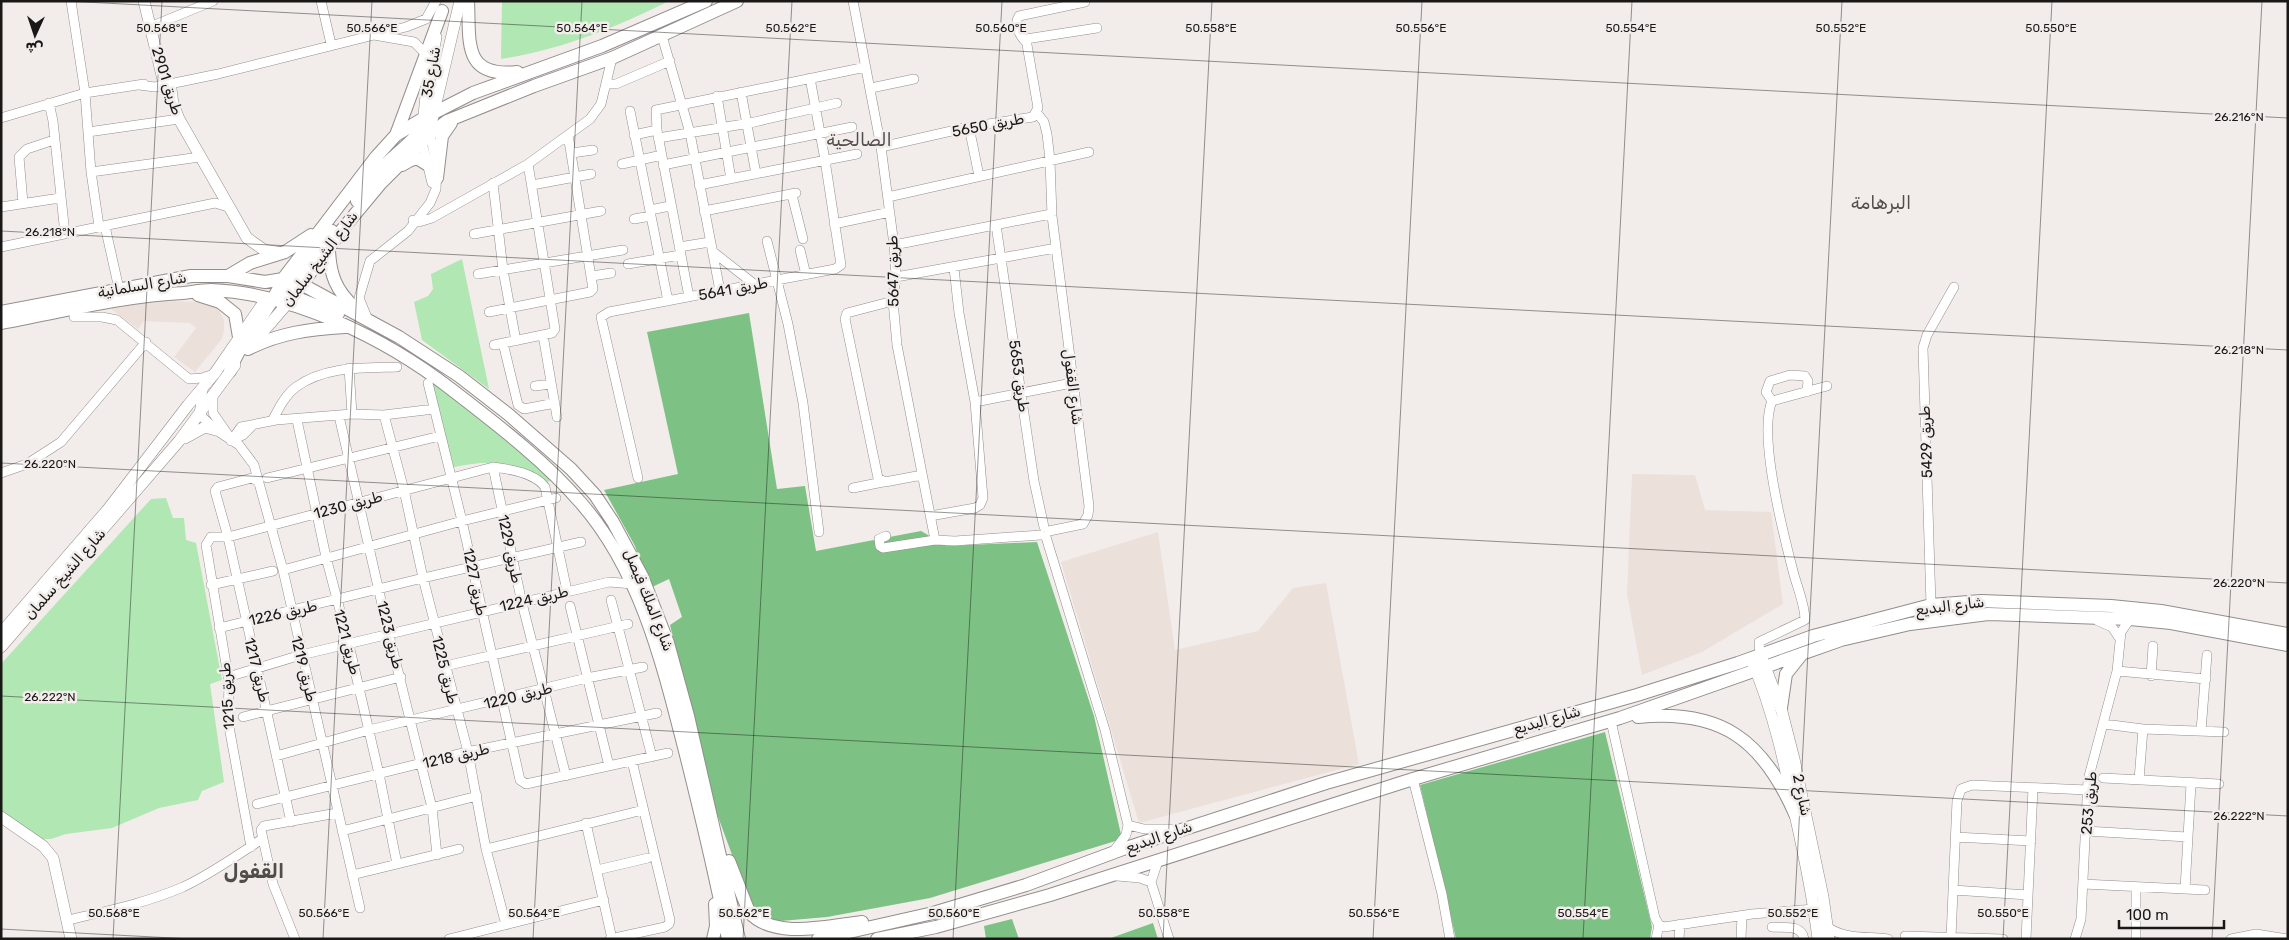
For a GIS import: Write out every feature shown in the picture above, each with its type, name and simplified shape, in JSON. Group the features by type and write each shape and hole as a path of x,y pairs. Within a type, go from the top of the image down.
{"main road":[{"name":"طريق 2901","path":"144,1 164,84 171,89 172,104 228,207 252,243 271,252 285,252"},
{"name":"شارع 35","path":"426,127 460,1"},
{"path":"468,1 469,44 479,65 494,72 505,73 537,68"},
{"name":"شارع الشيخ سلمان","path":"1,633 109,508 215,373 239,337 284,291 329,250 353,216 426,127 473,92 602,46 706,1"},
{"name":"شارع الشيخ سلمان","path":"1,647 179,441 248,349 284,291 292,267 350,194 376,157 396,135 447,121 612,58 738,1"},
{"name":"شارع 35","path":"426,127 427,86 440,4"},
{"path":"396,135 426,54 440,4"},
{"path":"437,178 442,136 450,124 461,115"},
{"path":"353,216 357,201 366,186 426,127"},
{"path":"381,182 413,159 423,161 428,166"},
{"path":"230,371 238,351 338,221 350,194"},
{"path":"228,276 250,263 285,252 325,224"},
{"path":"329,250 330,274 334,283 344,297 367,319"},
{"name":"شارع السلمانية","path":"1,315 119,289 191,276 228,276 265,282 284,291"},
{"path":"165,293 178,284 201,281 227,281 284,291 374,330 399,337"},
{"name":"شارع السلمانية","path":"1,315 165,293 208,290 284,291"},
{"name":"شارع الملك فيصل","path":"284,291 367,319 399,337 459,376 508,414 571,469 595,496 613,522 642,576 668,644 707,817 728,939"},
{"name":"شارع الملك فيصل","path":"284,291 417,363 498,426 582,504 624,565 633,584 664,672 707,817 739,939"},
{"path":"186,293 206,296 230,308 238,320 239,337"},
{"path":"248,349 262,342 291,333 314,328 349,327"},
{"path":"179,441 205,427 216,430"},
{"name":"شارع البديع","path":"877,939 936,927 1110,876 1413,779 1616,720 1758,662 1813,636 1931,605 1981,601 2139,608 2288,634"},
{"name":"شارع البديع","path":"818,939 924,915 1026,885 1183,829 1326,783 1758,662 1803,653 1879,630 1939,618 2010,614 2130,620 2172,624 2288,645"},
{"path":"1781,708 1786,674 1803,653"},
{"name":"شارع 2","path":"1758,662 1781,708 1806,814 1828,927 1828,939"},
{"name":"شارع 2","path":"1758,662 1778,731 1814,909 1818,939"},
{"path":"1616,720 1668,714 1701,719 1731,732 1744,740 1766,760 1780,782 1796,816"},
{"path":"1,817 43,846 51,854 56,867 71,939"},
{"path":"707,817 744,903 754,919 766,927 778,931 794,931 924,915"},
{"path":"707,817 715,903 716,926 713,939"}],"street":[{"path":"71,1 85,93 91,172 102,226 119,289"},
{"path":"150,27 213,1"},
{"path":"321,1 331,44"},
{"name":"طريق 5647","path":"853,1 871,88 890,212 896,278 894,300 897,345 936,540"},
{"path":"1085,2 1022,15 1016,20 1018,32 1025,41 1030,37 1097,28"},
{"path":"2,117 85,93 149,83 164,84 218,74 331,44 374,35 426,19 440,4"},
{"path":"374,35 414,42 426,54"},
{"path":"662,36 690,133 720,291"},
{"name":"طريق 5650","path":"881,147 1033,116 1037,113 1038,108 1025,41"},
{"path":"414,221 432,218 528,164 595,114 606,84 612,58"},
{"path":"606,84 614,85 670,61"},
{"path":"688,297 662,160 656,110 682,103 866,67"},
{"name":"طريق 5641","path":"638,478 600,320 601,317 609,312 806,275 835,269 840,265 821,134 810,78"},
{"path":"871,88 914,79"},
{"path":"741,92 756,174"},
{"path":"717,96 731,179"},
{"path":"49,102 53,121 65,234"},
{"path":"634,135 690,133 837,103"},
{"path":"630,111 668,301"},
{"name":"شارع القفول","path":"886,536 879,539 881,548 936,540 955,541 1045,533 1083,524 1089,511 1051,214 1050,160 1045,125 1037,113"},
{"path":"88,132 179,119"},
{"path":"426,127 428,166 432,188 428,202"},
{"path":"367,319 360,298 366,268 376,255 400,239 428,202 437,178 426,127"},
{"path":"622,164 640,160 695,159 852,127"},
{"path":"968,128 979,176"},
{"path":"489,312 592,291 594,286 568,135"},
{"path":"23,203 19,157 27,149 54,140"},
{"path":"572,153 593,150"},
{"path":"888,197 1089,152"},
{"path":"700,185 858,154"},
{"path":"91,172 200,157"},
{"path":"494,345 552,333 555,329 528,164"},
{"path":"532,185 591,174"},
{"path":"493,183 503,270 516,341"},
{"path":"704,211 794,194 802,239"},
{"path":"1,207 60,198"},
{"path":"428,202 441,213"},
{"path":"1,247 215,203 228,207"},
{"path":"634,219 670,206"},
{"path":"474,234 601,211"},
{"path":"834,224 890,212"},
{"path":"894,245 1051,214"},
{"name":"طريق 5653","path":"996,224 1034,482 1045,533 1105,730 1128,825"},
{"path":"768,241 788,324 814,477 819,532"},
{"path":"628,264 659,259 710,242"},
{"path":"896,278 1056,248"},
{"path":"478,274 623,250"},
{"path":"800,250 806,275"},
{"path":"712,251 754,284"},
{"path":"930,516 975,508 982,501 975,402 959,313 954,268"},
{"path":"592,276 611,273"},
{"path":"664,280 674,278"},
{"name":"طريق 5429","path":"1931,605 1923,348 1927,335 1954,287"},
{"path":"883,482 877,475 844,317 849,312 894,300"},
{"path":"74,317 102,317 117,320 189,378 206,377 215,373"},
{"path":"543,335 557,417"},
{"path":"1,473 27,464 61,442 146,342"},
{"path":"503,343 518,405 524,409 555,403"},
{"path":"272,421 296,386 328,372 349,368 396,367"},
{"path":"349,368 352,414"},
{"path":"1772,401 1766,392 1770,381 1790,375 1805,376 1808,381 1807,392"},
{"name":"طريق 1227","path":"428,383 462,521 491,657 504,699 520,780 526,784 566,776"},
{"path":"975,402 1072,383"},
{"path":"535,386 552,384"},
{"path":"1772,401 1827,386"},
{"path":"199,414 203,388"},
{"name":"طريق 1219","path":"213,394 212,413 227,431 231,441"},
{"path":"1758,662 1759,642 1805,620 1776,495 1766,421 1772,401"},
{"path":"231,441 238,430 272,421 352,414 384,415 434,408"},
{"name":"طريق 1219","path":"199,414 216,430 239,445 263,480 278,571 323,742 336,813 360,908"},
{"name":"طريق 1225","path":"384,415 404,490 434,624 468,752 486,848 506,925"},
{"name":"طريق 1223","path":"339,416 389,635 422,763 432,808 437,855"},
{"name":"طريق 1221","path":"297,420 336,600 350,645 397,864"},
{"path":"263,480 440,436"},
{"path":"493,467 508,469 540,482 545,487 552,499 557,547 567,591"},
{"name":"طريق 1230","path":"206,545 211,537 228,537 493,467"},
{"name":"طريق 1229","path":"493,467 522,603 566,776"},
{"path":"853,488 922,474"},
{"name":"طريق 1217","path":"263,480 252,478 215,490 238,580 290,822"},
{"path":"211,585 278,571 462,521 552,499"},
{"name":"طريق 1226","path":"219,628 513,556 581,542"},
{"name":"طريق 1215","path":"206,545 211,585 228,677 230,694 228,721 251,847"},
{"path":"608,582 624,565"},
{"name":"طريق 1224","path":"228,677 300,655 350,645 567,591 608,582 633,584"},
{"path":"611,600 624,624 630,668 652,757"},
{"path":"570,606 609,766"},
{"path":"2091,618 2112,627 2120,639"},
{"name":"طريق 253","path":"2075,939 2081,925 2087,790 2117,671 2122,629 2130,620"},
{"path":"446,666 491,657 624,624"},
{"path":"2151,676 2153,646"},
{"path":"2201,731 2207,654"},
{"name":"طريق 1220","path":"276,756 369,730 456,711 630,668 643,667"},
{"path":"2117,671 2151,676 2206,679"},
{"path":"243,717 401,677"},
{"name":"طريق 1218","path":"257,804 468,752 656,713"},
{"path":"1616,720 1655,918 1659,925 1664,927 1742,915 1814,909"},
{"path":"2104,724 2143,729 2224,732"},
{"path":"2139,780 2143,729"},
{"path":"566,776 668,753"},
{"path":"586,823 611,939 665,927 669,924 670,920 632,762"},
{"path":"2103,778 2219,784"},
{"path":"1413,779 1442,894 1450,939"},
{"path":"2185,889 2191,784"},
{"path":"1951,937 1958,795 1966,786 2087,790"},
{"path":"2026,939 2033,788"},
{"path":"342,831 477,796"},
{"path":"486,848 643,810"},
{"path":"294,939 277,897 261,830 263,827 336,813"},
{"path":"1111,854 1126,835 1128,825 1144,829 1183,829"},
{"path":"2086,831 2187,837"},
{"path":"1956,837 2031,841"},
{"path":"68,920 146,901 172,892 209,874 262,839"},
{"path":"352,875 459,849"},
{"path":"597,870 648,858"},
{"path":"1158,861 1151,882 1170,939"},
{"path":"1110,876 1130,876 1151,882"},
{"path":"2083,884 2205,890"},
{"path":"2136,888 2136,939"},
{"path":"1953,890 2028,895"},
{"path":"450,939 604,900"},
{"path":"1741,939 1742,915"},
{"path":"1680,924 1680,939"},
{"path":"1656,939 1659,925"},
{"path":"1772,927 1798,929 1803,933 1804,939"},
{"path":"1828,927 1842,935 1856,938 1888,939"},
{"path":"2231,939 2256,934 2288,939"},
{"path":"1905,936 2003,939"}],"shaded area":[{"path":"121,300 209,302 218,309 224,320 224,331 221,340 195,372 174,357 196,328 190,323 144,321 138,329 111,309"},
{"path":"1632,474 1695,475 1705,510 1771,512 1783,604 1702,652 1642,675 1627,594"},
{"path":"1158,532 1175,650 1258,631 1293,588 1326,583 1359,764 1139,823 1061,562"}],"green space":[{"path":"502,1 669,1 587,37 545,50 501,59"},
{"path":"462,259 489,389 422,340 414,302 428,296 433,289 431,274"},
{"path":"749,313 777,489 805,486 816,551 921,531 947,546 1037,542 1094,716 1122,839 930,898 827,917 769,922 752,909 717,814 670,625 682,617 669,579 650,588 635,546 604,490 678,474 647,332"},
{"path":"432,380 536,463 552,479 546,484 520,471 500,464 479,463 450,468"},
{"path":"166,498 173,518 184,518 186,540 196,543 222,680 210,684 224,782 202,791 198,800 159,808 112,828 66,834 51,839 25,839 1,816 1,664 151,499"},
{"path":"1605,732 1652,927 1650,939 1456,939 1420,785"},
{"path":"1012,919 1019,939 986,939 984,926"},
{"path":"1153,923 1158,939 1108,939"}],"district":[{"name":"الصالحية","path":"859,140"},
{"name":"البرهامة","path":"1881,203"},
{"name":"القفول","path":"254,871"}]}
